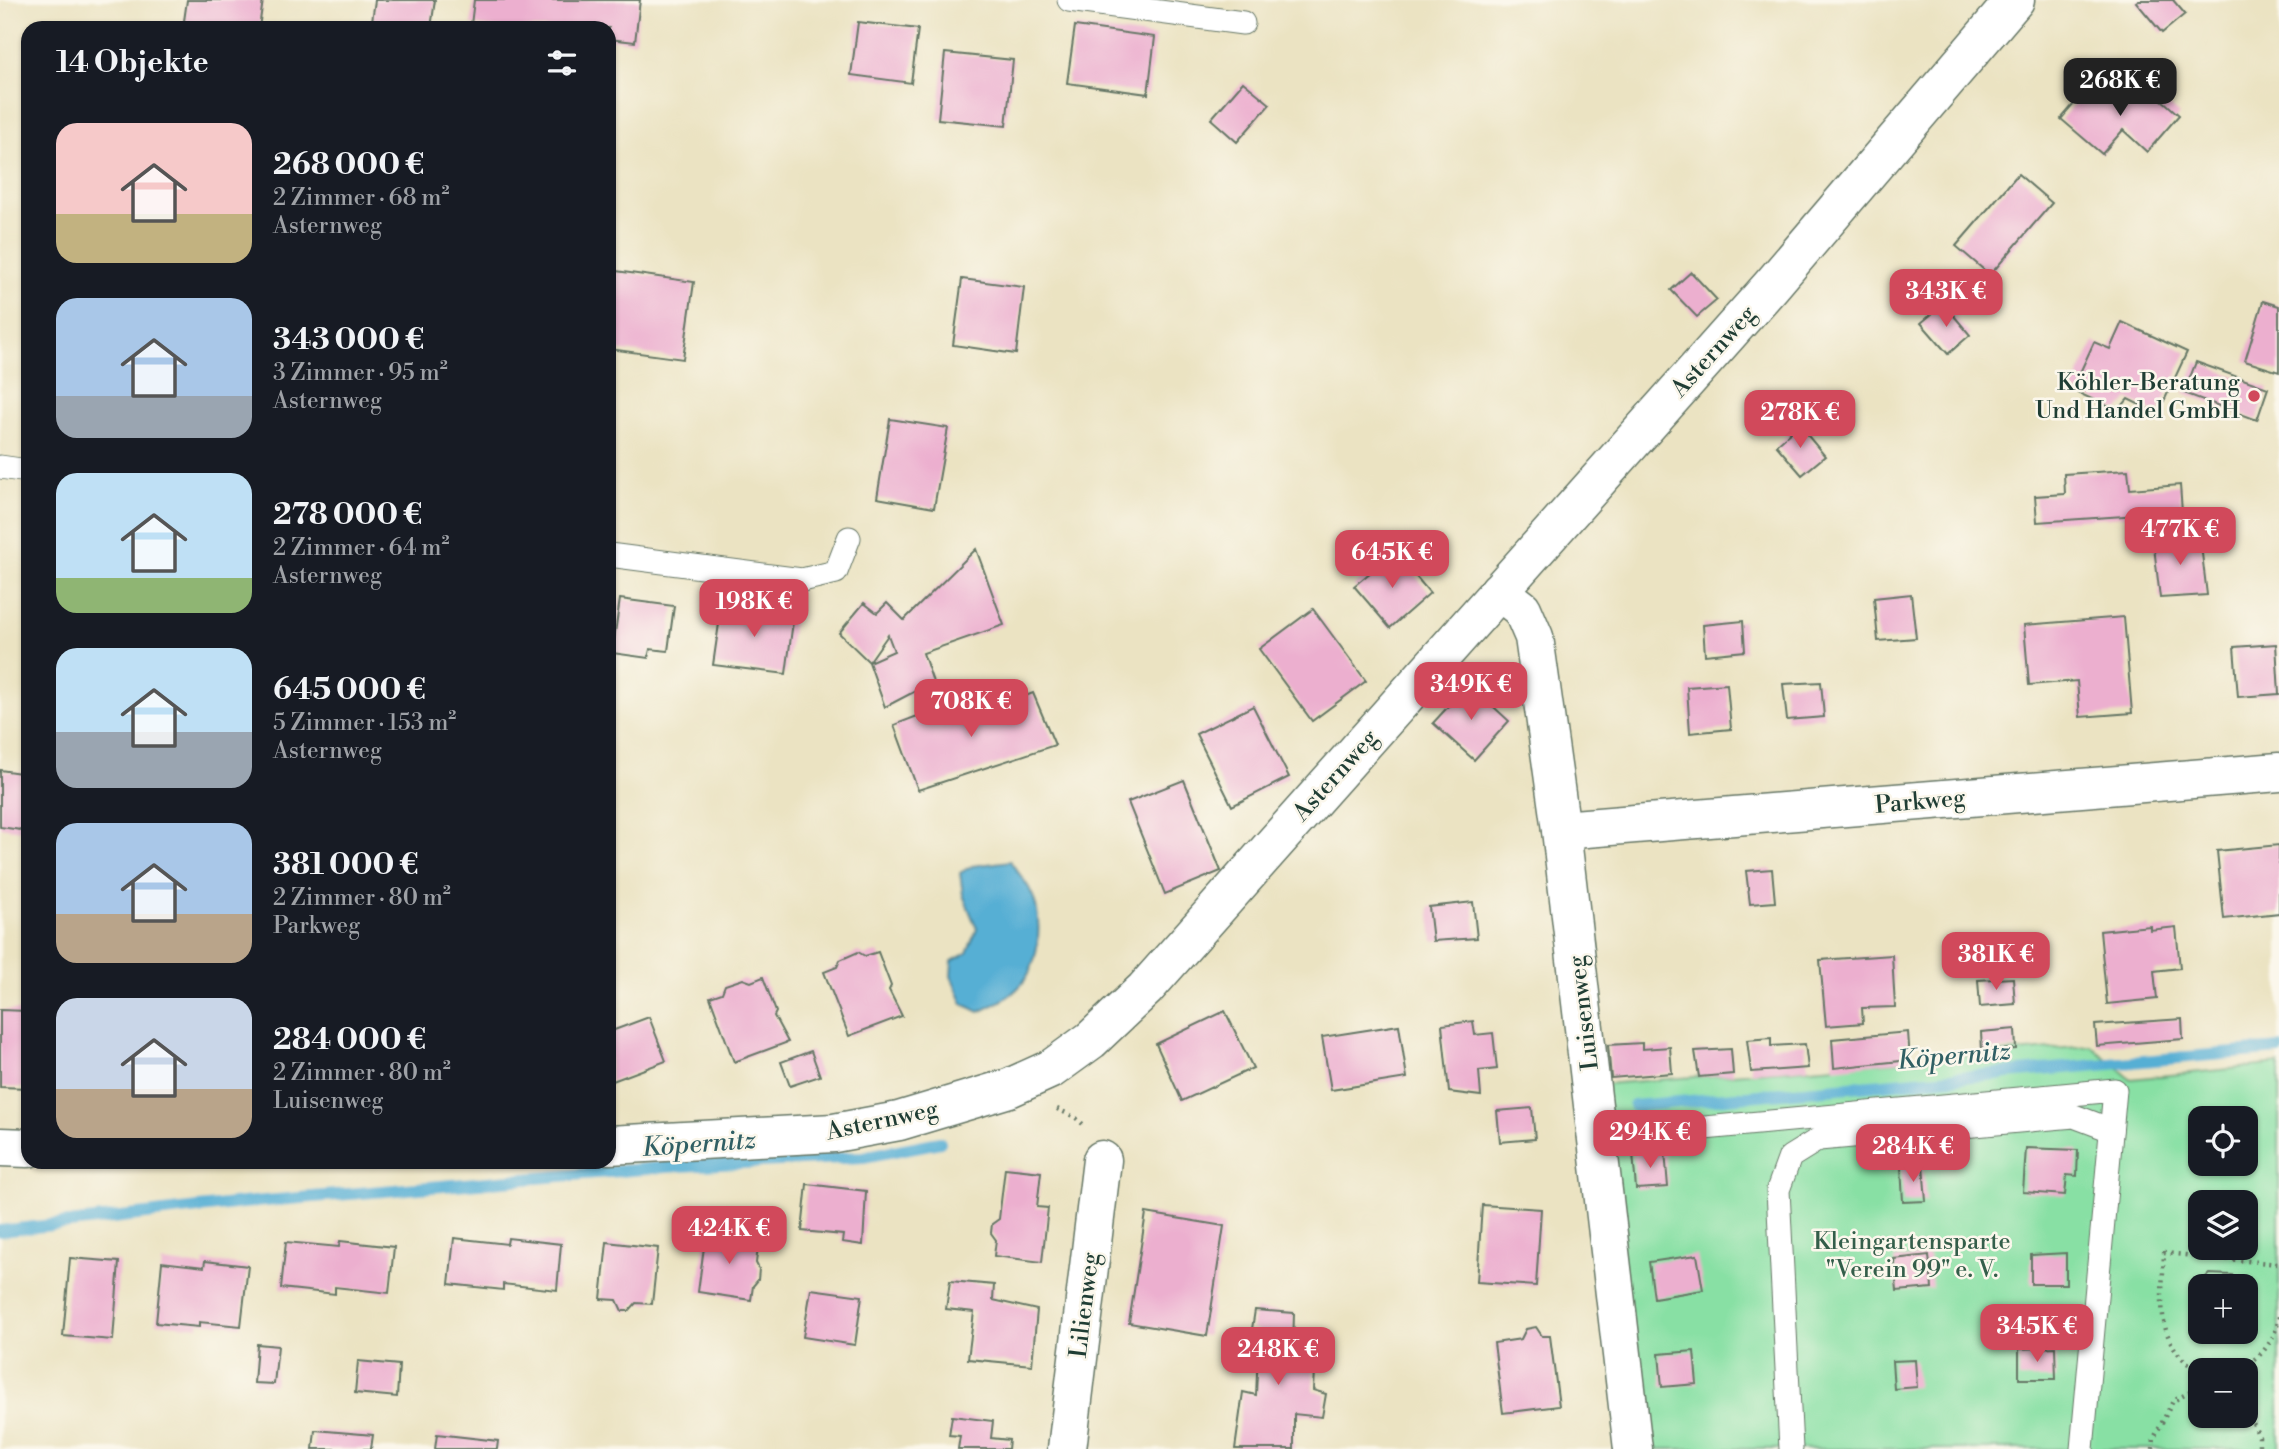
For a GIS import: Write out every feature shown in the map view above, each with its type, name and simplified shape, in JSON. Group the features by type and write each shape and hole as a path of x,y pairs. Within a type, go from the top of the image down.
{"street":[{"name":"Asternweg","path":"616,1145 834,1133 899,1121 1009,1088 1051,1069 1091,1040 1145,989 1771,286 2015,0"},
{"name":"Luisenweg","path":"1499,591 1522,609 1534,637 1561,830 1633,1449"},
{"name":"Parkweg","path":"1561,830 2279,772"},
{"path":"0,1147 21,1148"},
{"name":"Lilienweg","path":"1067,1449 1102,1160"}],"lane":[{"path":"1069,0 1243,23"},
{"path":"0,467 21,470"},
{"path":"616,556 802,580 836,572 849,538"},
{"path":"1597,1138 2115,1090 2081,1449"},
{"path":"1791,1449 1778,1190 1790,1157 1819,1139 2061,1117 2074,1116 2110,1130"}],"path":[{"path":"1009,1088 1075,1117 1096,1138 1102,1160"},
{"path":"2188,1365 2180,1360 2161,1321 2164,1253 2279,1264"},
{"path":"2258,1358 2277,1332 2279,1316"},
{"path":"2153,1449 2154,1438 2173,1401 2188,1393"},
{"path":"2255,1428 2259,1437 2259,1449"}],"green space":[{"name":"Kleingartensparte \"Verein 99\" e. V.","path":"2091,1046 2131,1079 2279,1064 2279,1449 1623,1449 1579,1086"}],"water":[{"path":"1010,861 1034,899 1038,924 1036,952 1020,986 1006,998 979,1012 963,1004 951,976 952,961 967,953 977,929 963,895 960,873 972,866"}],"building":[{"path":"187,0 263,0 260,21 184,21"},
{"path":"375,0 435,0 432,21 372,21"},
{"path":"474,0 640,0 635,42 616,40 616,21 471,21"},
{"path":"2173,0 2185,14 2162,33 2136,2"},
{"path":"858,22 918,29 911,83 851,75"},
{"path":"1075,26 1155,37 1148,94 1067,83"},
{"path":"945,53 1013,60 1006,126 938,119"},
{"path":"1243,82 1270,104 1237,142 1211,119"},
{"path":"2142,82 2179,115 2147,152 2123,130 2102,154 2061,119 2092,83 2120,107"},
{"path":"2018,174 2052,203 1990,275 1956,246"},
{"path":"616,271 694,282 683,359 616,350"},
{"path":"1691,272 1717,300 1697,317 1671,290"},
{"path":"962,279 1024,287 1016,354 953,345"},
{"path":"2263,301 2279,306 2279,372 2245,361"},
{"path":"1944,304 1970,335 1948,354 1921,323"},
{"path":"2122,322 2187,352 2158,414 2128,399 2118,411 2072,390 2094,342 2110,349"},
{"path":"2196,362 2268,388 2257,420 2184,393"},
{"path":"890,419 948,428 934,508 877,498"},
{"path":"1799,425 1825,456 1802,475 1776,445"},
{"path":"2128,470 2130,489 2180,485 2182,512 2037,522 2035,496 2065,494 2064,474"},
{"path":"2200,537 2207,595 2160,598 2153,538"},
{"path":"976,549 1004,625 923,653 933,682 885,707 869,662 839,633 864,603 877,613 887,603 904,620","holes":["888,635 894,651 869,662"]},
{"path":"1395,552 1430,593 1390,628 1354,586"},
{"path":"1911,594 1916,638 1878,641 1874,598"},
{"path":"620,599 674,606 668,651 650,649 648,658 616,654"},
{"path":"722,603 794,614 786,674 713,665"},
{"path":"1313,609 1366,681 1312,721 1259,649"},
{"path":"2124,617 2132,713 2080,717 2077,681 2029,685 2024,625"},
{"path":"1743,621 1745,651 1705,655 1703,625"},
{"path":"2276,644 2279,694 2238,697 2234,647"},
{"path":"1821,682 1824,717 1787,720 1783,684"},
{"path":"1469,684 1509,721 1474,760 1433,723"},
{"path":"1727,684 1731,729 1690,733 1687,687"},
{"path":"1033,693 1055,745 918,790 894,725 964,698 975,716"},
{"path":"1253,706 1289,777 1232,806 1196,734"},
{"path":"0,770 21,773 21,830 0,827"},
{"path":"1184,780 1221,871 1165,894 1128,802"},
{"path":"2279,845 2279,913 2224,919 2217,851"},
{"path":"1772,869 1775,902 1750,904 1746,871"},
{"path":"1473,902 1477,938 1433,941 1429,907"},
{"path":"2150,926 2150,930 2176,927 2180,968 2154,971 2157,999 2107,1004 2100,931"},
{"path":"858,952 865,956 878,952 891,986 889,990 902,1016 849,1036 824,972 837,967 840,960"},
{"path":"1892,955 1895,1007 1862,1008 1863,1023 1826,1026 1820,960"},
{"path":"763,977 776,1012 774,1016 788,1042 734,1062 710,997 722,993 725,985 743,979 751,982"},
{"path":"2013,978 2015,1004 1980,1007 1978,980"},
{"path":"0,1010 21,1011 21,1088 0,1087"},
{"path":"1225,1011 1253,1068 1182,1101 1156,1044"},
{"path":"649,1017 666,1061 616,1080 616,1029"},
{"path":"2182,1019 2183,1039 2097,1046 2095,1025"},
{"path":"1473,1021 1475,1035 1493,1033 1497,1069 1479,1071 1481,1096 1449,1092 1442,1025"},
{"path":"1399,1025 1407,1078 1331,1090 1322,1037"},
{"path":"2015,1029 2016,1049 1982,1051 1981,1032"},
{"path":"1908,1032 1910,1060 1834,1068 1832,1039"},
{"path":"1771,1038 1771,1046 1805,1044 1808,1068 1751,1072 1747,1040"},
{"path":"1642,1043 1642,1049 1670,1047 1672,1073 1611,1078 1608,1045"},
{"path":"1731,1049 1733,1074 1699,1077 1695,1051"},
{"path":"811,1051 820,1076 790,1086 781,1062"},
{"path":"1532,1108 1535,1139 1500,1142 1497,1111"},
{"path":"2026,1148 2078,1150 2077,1176 2067,1175 2065,1195 2023,1192"},
{"path":"1665,1151 1668,1187 1636,1189 1633,1153"},
{"path":"1923,1165 1926,1201 1903,1202 1901,1166"},
{"path":"1005,1168 1041,1172 1037,1207 1048,1208 1042,1262 994,1256 996,1240 991,1233 992,1224 999,1219"},
{"path":"807,1184 866,1191 863,1245 842,1242 843,1235 802,1231"},
{"path":"1482,1205 1541,1209 1536,1286 1477,1282"},
{"path":"1146,1213 1224,1226 1207,1336 1129,1323"},
{"path":"706,1232 759,1238 756,1263 759,1269 758,1280 753,1286 751,1300 698,1292"},
{"path":"454,1238 507,1244 508,1238 561,1244 557,1290 503,1284 503,1290 449,1284"},
{"path":"340,1241 394,1247 389,1293 335,1287 335,1294 281,1288 286,1242 339,1247"},
{"path":"607,1242 658,1248 652,1304 636,1303 629,1311 622,1311 617,1300 601,1299"},
{"path":"2066,1253 2066,1284 2031,1284 2031,1255"},
{"path":"1697,1255 1703,1290 1654,1298 1649,1262"},
{"path":"1929,1255 1932,1288 1897,1291 1894,1259"},
{"path":"70,1258 119,1262 113,1340 63,1336"},
{"path":"205,1261 248,1266 241,1326 199,1322 199,1327 156,1323 162,1262 204,1267"},
{"path":"950,1281 994,1285 993,1300 1037,1310 1032,1365 968,1359 974,1312 946,1309"},
{"path":"811,1289 862,1296 855,1345 803,1337"},
{"path":"1255,1310 1294,1313 1293,1347 1315,1349 1313,1390 1326,1394 1322,1417 1294,1414 1294,1449 1235,1449 1243,1392 1256,1395 1259,1330 1252,1329"},
{"path":"1536,1327 1542,1336 1550,1336 1559,1406 1503,1413 1494,1343 1521,1339 1526,1329"},
{"path":"257,1344 278,1346 274,1384 254,1383"},
{"path":"2055,1347 2056,1379 2019,1379 2019,1349"},
{"path":"1694,1351 1697,1384 1662,1387 1659,1354"},
{"path":"1915,1360 1917,1387 1894,1389 1892,1361"},
{"path":"358,1361 399,1365 397,1397 355,1393"},
{"path":"952,1416 993,1421 991,1438 1009,1440 1008,1449 958,1449 960,1436 949,1435"},
{"path":"315,1430 373,1435 371,1449 313,1449"},
{"path":"437,1434 498,1441 497,1449 435,1449"}],"waterway":[{"name":"Köpernitz","path":"1634,1106 2279,1049"},
{"name":"Köpernitz","path":"0,1231 242,1203 678,1166 863,1157 940,1142"}],"place":[{"name":"Köhler-Beratung Und Handel GmbH","path":"2254,396"}]}
